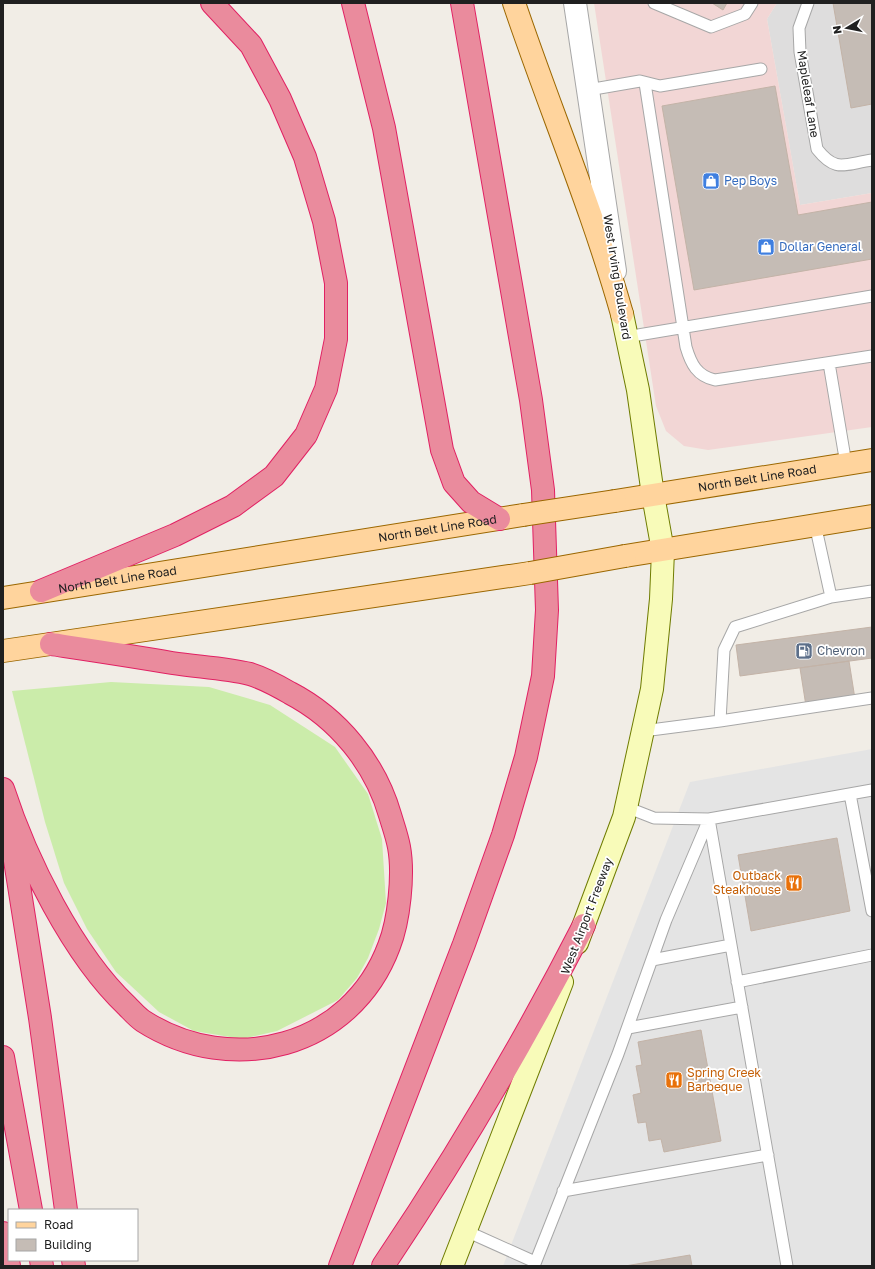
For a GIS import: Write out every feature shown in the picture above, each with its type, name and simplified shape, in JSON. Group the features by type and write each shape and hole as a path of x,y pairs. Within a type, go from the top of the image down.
{"highway":[{"path":"41,591 175,535 233,506 274,476 306,435 326,389 336,339 336,283 320,207 305,157 280,98 251,45 212,3"},
{"path":"353,3 384,128 442,450 454,483 471,502 499,518"},
{"path":"340,1266 464,944 503,835 526,757 543,676 547,610 542,483 531,400 462,3"},
{"path":"3,789 17,827 36,868 79,949 108,988 142,1020 181,1041 229,1051 272,1048 311,1033 346,1011 373,980 390,946 400,902 400,848 386,800 364,756 330,720 292,693 251,675 51,644"},
{"path":"3,789 40,1018 66,1209"},
{"path":"383,1266 421,1210 503,1075 544,1002 584,925"},
{"path":"3,1058 31,1209"},
{"path":"3,1233 8,1260"}],"main road":[{"path":"514,3 541,82 604,252 622,314"},
{"name":"West Irving Boulevard","path":"622,314 638,390 653,495 663,551"},
{"name":"North Belt Line Road","path":"3,598 499,518 872,460"},
{"path":"3,651 530,572 663,551 815,524 872,516"},
{"name":"West Airport Freeway","path":"452,1266 584,925 626,807 652,689 661,599 663,551"}],"street":[{"name":"West Irving Boulevard","path":"575,3 622,314"}],"lane":[{"path":"654,3 711,27 745,14 752,3"},
{"name":"Mapleleaf Lane","path":"808,3 799,28 800,52 817,149 826,161 836,165 872,160"},
{"path":"588,90 640,81 660,86 761,69"},
{"path":"645,83 683,328 690,361 697,371 706,378 715,380 872,356"},
{"path":"626,337 872,296"},
{"path":"829,363 846,464"},
{"path":"815,524 831,597"},
{"path":"720,721 724,650 734,627 831,597 872,590"},
{"path":"643,731 872,698"},
{"path":"626,807 654,818 709,819 872,790"},
{"path":"850,794 872,911"},
{"path":"709,819 787,1266"},
{"path":"466,1231 534,1264 628,1028 666,920 709,819"},
{"path":"652,960 731,945"},
{"path":"738,982 872,955"},
{"path":"628,1028 742,1007"},
{"path":"563,1191 768,1155"}],"shaded area":[{"path":"594,3 777,3 767,19 800,205 872,193 872,427 708,450 684,446 666,431 656,406"},
{"path":"777,3 872,3 872,193 800,205 767,19"},
{"path":"872,749 872,1266 503,1266 690,782"}],"green space":[{"path":"111,682 209,687 270,705 335,747 368,794 382,839 386,903 379,929 368,958 357,978 338,1000 277,1031 242,1039 194,1031 159,1012 116,972 87,929 64,883 45,822 12,691"}],"building":[{"path":"712,3 727,3 723,10"},
{"path":"833,3 872,3 872,104 851,108"},
{"path":"775,86 798,215 872,202 872,259 694,290 662,106"},
{"name":"Chevron","path":"872,627 872,658 740,676 736,645"},
{"path":"849,661 855,699 806,706 800,668"},
{"name":"Outback Steakhouse","path":"837,838 850,911 751,931 738,855"},
{"name":"Spring Creek Barbeque","path":"701,1030 721,1141 664,1152 661,1139 649,1141 646,1122 638,1123 633,1095 641,1093 636,1066 642,1065 638,1042"},
{"path":"690,1255 692,1266 625,1266"}],"place":[{"name":"Pep Boys","path":"711,181"},
{"name":"Dollar General","path":"766,247"},
{"name":"Chevron","path":"804,651"},
{"name":"Outback Steakhouse","path":"794,883"},
{"name":"Spring Creek Barbeque","path":"674,1080"}]}
